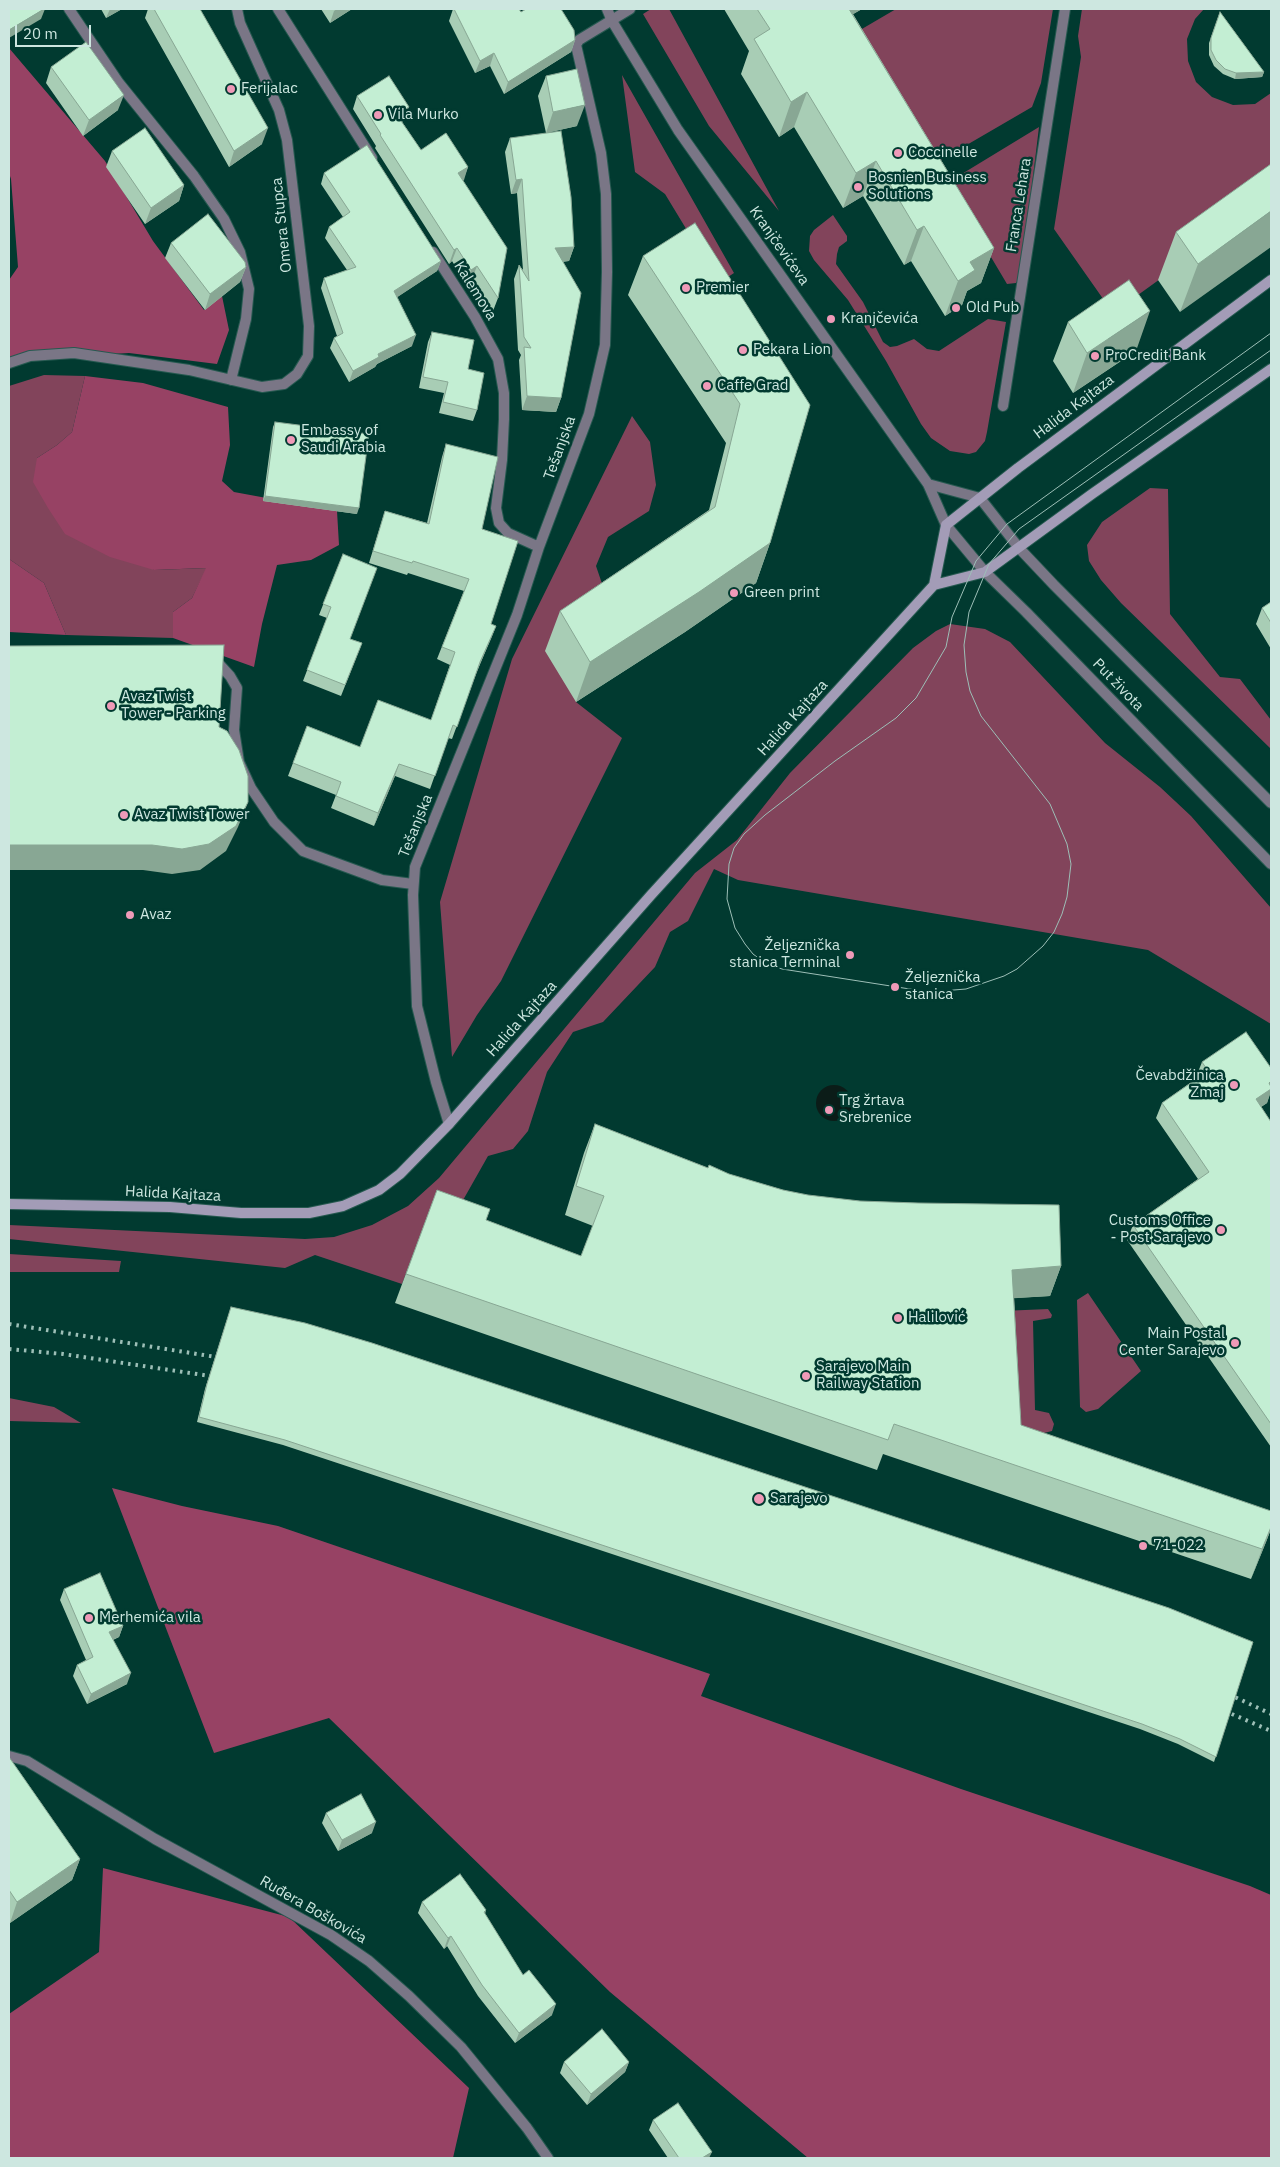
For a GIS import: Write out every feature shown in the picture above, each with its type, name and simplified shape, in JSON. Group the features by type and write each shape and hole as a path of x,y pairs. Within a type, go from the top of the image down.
{"main road":[{"name":"Halida Kajtaza","path":"946,525 1018,468 1271,280"},
{"path":"946,525 934,585 985,572 1092,494 1271,369"},
{"name":"Halida Kajtaza","path":"9,1204 170,1207 241,1213 309,1213 343,1206 380,1190 400,1174 449,1124 651,895 934,585"}],"street":[{"path":"69,9 119,83 194,176 224,219 240,252 250,289 246,319 231,380"},
{"name":"Omera Stupca","path":"9,363 30,356 74,353 189,370 262,388 284,384 298,374 308,356 309,326 287,140 279,110 240,23 237,9"},
{"path":"278,9 380,170"},
{"name":"Kranjčevićeva","path":"607,9 612,21 678,130 928,484 946,525"},
{"path":"612,21 630,9"},
{"name":"Franca Lehara","path":"1003,406 1065,9"},
{"name":"Tešanjska","path":"449,1124 436,1082 417,1006 413,884 415,867 517,615 589,414 605,345 607,272 606,194 601,153 575,37 612,21"},
{"name":"Kalemova","path":"428,244 475,318 498,359 504,393 502,460 496,508 499,523 508,534 540,547"},
{"path":"928,484 980,498"},
{"name":"Put života","path":"980,498 1019,548 1271,803"},
{"name":"Put života","path":"946,525 985,572 1271,864"},
{"path":"205,659 219,664 230,676 237,688 234,730 239,762 251,788 274,822 303,851 382,880 413,884"},
{"name":"Ruđera Boškovića","path":"9,1756 27,1761 155,1840 323,1930 369,1961 410,1996 461,2047 527,2128 548,2158"}],"shaded area":[{"path":"651,9 669,9 779,211 709,126 643,14"},
{"path":"896,9 1053,9 1041,83 1032,107 934,164 855,33"},
{"path":"1082,9 1204,9 1195,19 1187,39 1188,61 1196,82 1212,97 1233,105 1255,104 1271,93 1271,199 1113,313 1054,229 1081,57 1078,36"},
{"path":"9,48 105,161 153,241 204,310 222,296 229,330 217,364 129,353 9,360 9,280 18,267 9,173"},
{"path":"622,75 734,273 719,283 665,194 635,172"},
{"path":"1039,127 1021,276 1016,283 1007,284 947,183"},
{"path":"833,215 847,236 847,241 839,247 836,264 863,302 883,342 890,347 914,339 927,349 939,351 988,319 1006,322 985,441 976,452 969,454 950,451 931,438 848,300 814,260 809,251 810,236 814,230"},
{"path":"44,375 85,376 72,432 37,458 154,570 207,568 192,598 173,612 173,638 66,635 44,583 9,559 9,386"},
{"path":"85,376 143,383 228,407 230,445 222,481 234,492 337,511 339,545 311,560 277,565 262,624 254,667 173,638 173,612 192,598 206,568 154,570 110,557 65,534 48,508 33,482 37,458 72,432"},
{"path":"632,416 650,442 656,485 649,511 608,537 596,566 610,607 576,702 622,738 501,981 477,1015 452,1057 440,902 512,659"},
{"path":"1150,488 1168,489 1170,614 1220,677 1240,679 1271,720 1271,749 1121,603 1101,580 1089,561 1087,545 1102,522"},
{"path":"9,559 44,583 66,635 9,632"},
{"path":"950,624 985,629 1010,642 1105,743 1160,787 1191,816 1271,908 1271,1024 1148,950 738,880 714,869 688,921 670,932 655,967 603,1022 573,1032 547,1072 528,1131 513,1149 488,1156 458,1209 426,1220 402,1284 315,1255 285,1268 9,1239 9,1225 305,1239 334,1237 372,1225 408,1206 439,1178 695,873 737,840 790,773 913,648 936,631"},
{"path":"9,1254 121,1261 119,1272 9,1272"},
{"path":"1088,1293 1141,1371 1098,1409 1086,1412 1080,1407 1077,1300"},
{"path":"1048,1309 1052,1315 1051,1318 1033,1321 1035,1410 1049,1413 1054,1424 1052,1431 1040,1434 1009,1427 1002,1311"},
{"path":"9,1398 54,1407 81,1423 9,1421"},
{"path":"112,1488 182,1506 278,1526 710,1674 701,1696 961,1789 1250,1886 1271,1895 1271,2158 808,2158 610,1992 329,1718 214,1753"},
{"path":"103,1868 289,1917 469,2088 453,2158 9,2158 9,2014 99,1952"}],"water":[{"path":"834,1085 841,1086 847,1090 851,1096 851,1110 847,1116 841,1120 834,1121 827,1120 821,1116 817,1110 816,1103 817,1096 821,1090 827,1086"}],"building":[{"path":"9,9 44,9 9,30"},
{"path":"154,9 200,9 268,128 234,151"},
{"path":"454,9 519,9 521,12 526,9 561,9 574,30 575,40 508,82 494,53 480,61"},
{"path":"757,9 849,9 994,248 970,262 975,270 958,281 924,226 917,230 876,161 856,173 807,92 791,102 754,39 770,29"},
{"path":"1220,12 1264,72 1236,73 1225,69 1216,60 1211,50 1211,38"},
{"path":"86,42 124,95 89,120 51,67"},
{"path":"577,69 585,105 553,112 546,76"},
{"path":"389,76 409,107 397,115 421,150 446,133 468,167 458,173 507,248 498,298 477,266 471,270 457,248 454,250 357,96"},
{"path":"145,128 184,185 151,208 112,151"},
{"path":"561,131 571,197 574,247 555,248 581,293 561,398 527,396 524,347 531,348 524,337 519,265 529,281 522,179 516,180 510,138"},
{"path":"367,145 441,261 394,291 416,335 378,354 379,357 353,371 334,338 343,333 324,278 356,267 329,227 350,212 324,173"},
{"path":"1271,164 1271,211 1198,264 1176,232"},
{"path":"208,214 245,262 246,267 210,294 171,243"},
{"path":"695,223 810,405 770,543 699,592 590,662 560,611 715,507 740,404 643,256"},
{"path":"1129,280 1150,311 1087,353 1068,322"},
{"path":"432,332 474,340 468,369 484,373 477,410 443,402 448,382 423,377"},
{"path":"275,422 369,434 359,508 265,496"},
{"path":"446,444 498,457 482,529 518,541 491,624 496,626 480,662 457,727 453,725 435,776 399,764 378,813 336,796 341,782 293,763 307,726 360,747 378,700 431,720 455,652 442,647 469,579 413,561 412,563 373,551 385,511 429,524"},
{"path":"343,554 377,568 350,639 362,643 345,685 307,670 331,607 323,604"},
{"path":"1271,602 1271,623 1262,608"},
{"path":"224,645 219,727 227,731 239,750 248,776 248,802 236,826 209,844 182,849 152,845 9,845 9,646"},
{"name":"Main Postal Center Sarajevo","path":"1246,1032 1271,1068 1271,1081 1269,1083 1271,1089 1256,1099 1271,1122 1271,1424 1133,1225 1209,1172 1162,1103 1208,1071 1202,1062"},
{"name":"Sarajevo Main Railway Station","path":"595,1124 708,1168 709,1165 729,1174 783,1190 808,1195 860,1201 1059,1205 1061,1266 1012,1270 1021,1425 1271,1511 1271,1527 1262,1549 894,1424 888,1440 406,1274 437,1190 490,1209 486,1220 581,1256 604,1196 576,1186"},
{"path":"231,1307 305,1323 372,1343 1169,1608 1253,1642 1216,1757 1180,1739 1142,1724 285,1440 199,1417 207,1384"},
{"path":"100,1573 123,1626 109,1632 131,1673 91,1694 77,1665 93,1657 64,1589"},
{"path":"9,1757 80,1859 17,1902 9,1890"},
{"path":"361,1794 376,1822 342,1840 326,1813"},
{"path":"460,1874 486,1910 484,1912 523,1975 529,1970 556,2004 519,2033 482,1985 451,1936 448,1938 422,1902"},
{"path":"602,2029 629,2062 591,2094 564,2062"},
{"path":"678,2103 712,2152 702,2158 679,2158 653,2120"}],"tram line":[{"path":"1271,333 1007,524 976,561 952,617 946,647 916,698 896,718 835,761 765,815 744,834 734,848 729,864 727,899 735,928 753,954 765,963 782,969 929,992 966,989 1004,976 1017,969 1043,946 1054,932 1067,897 1071,864 1067,844 1050,804 981,716 970,691 966,672 964,645 969,612 989,564 1019,529 1271,350"}],"railway":[{"path":"9,1324 216,1357 228,1361"},
{"path":"9,1349 63,1354 210,1376 221,1380"},
{"path":"1222,1691 1271,1714"},
{"path":"1218,1708 1271,1731"}],"place":[{"name":"Ferijalac","path":"231,89"},
{"name":"Vila Murko","path":"378,115"},
{"name":"Coccinelle","path":"898,153"},
{"name":"Bosnien Business Solutions","path":"858,187"},
{"name":"Premier","path":"686,288"},
{"name":"Old Pub","path":"956,308"},
{"name":"Kranjčevića","path":"831,319"},
{"name":"Pekara Lion","path":"743,350"},
{"name":"ProCredit Bank","path":"1095,356"},
{"name":"Caffe Grad","path":"707,386"},
{"name":"Embassy of Saudi Arabia","path":"291,440"},
{"name":"Green print","path":"734,593"},
{"name":"Avaz Twist Tower - Parking","path":"111,706"},
{"name":"Avaz Twist Tower","path":"124,815"},
{"name":"Avaz","path":"130,915"},
{"name":"Željeznička stanica Terminal","path":"850,955"},
{"name":"Željeznička stanica","path":"895,987"},
{"name":"Čevabdžinica Zmaj","path":"1234,1085"},
{"name":"Trg žrtava Srebrenice","path":"829,1110"},
{"name":"Customs Office - Post Sarajevo","path":"1221,1230"},
{"name":"Halilović","path":"898,1318"},
{"name":"Main Postal Center Sarajevo","path":"1235,1343"},
{"name":"Sarajevo Main Railway Station","path":"806,1376"},
{"name":"Sarajevo","path":"759,1499"},
{"name":"71-022","path":"1143,1546"},
{"name":"Merhemića vila","path":"89,1618"}]}
